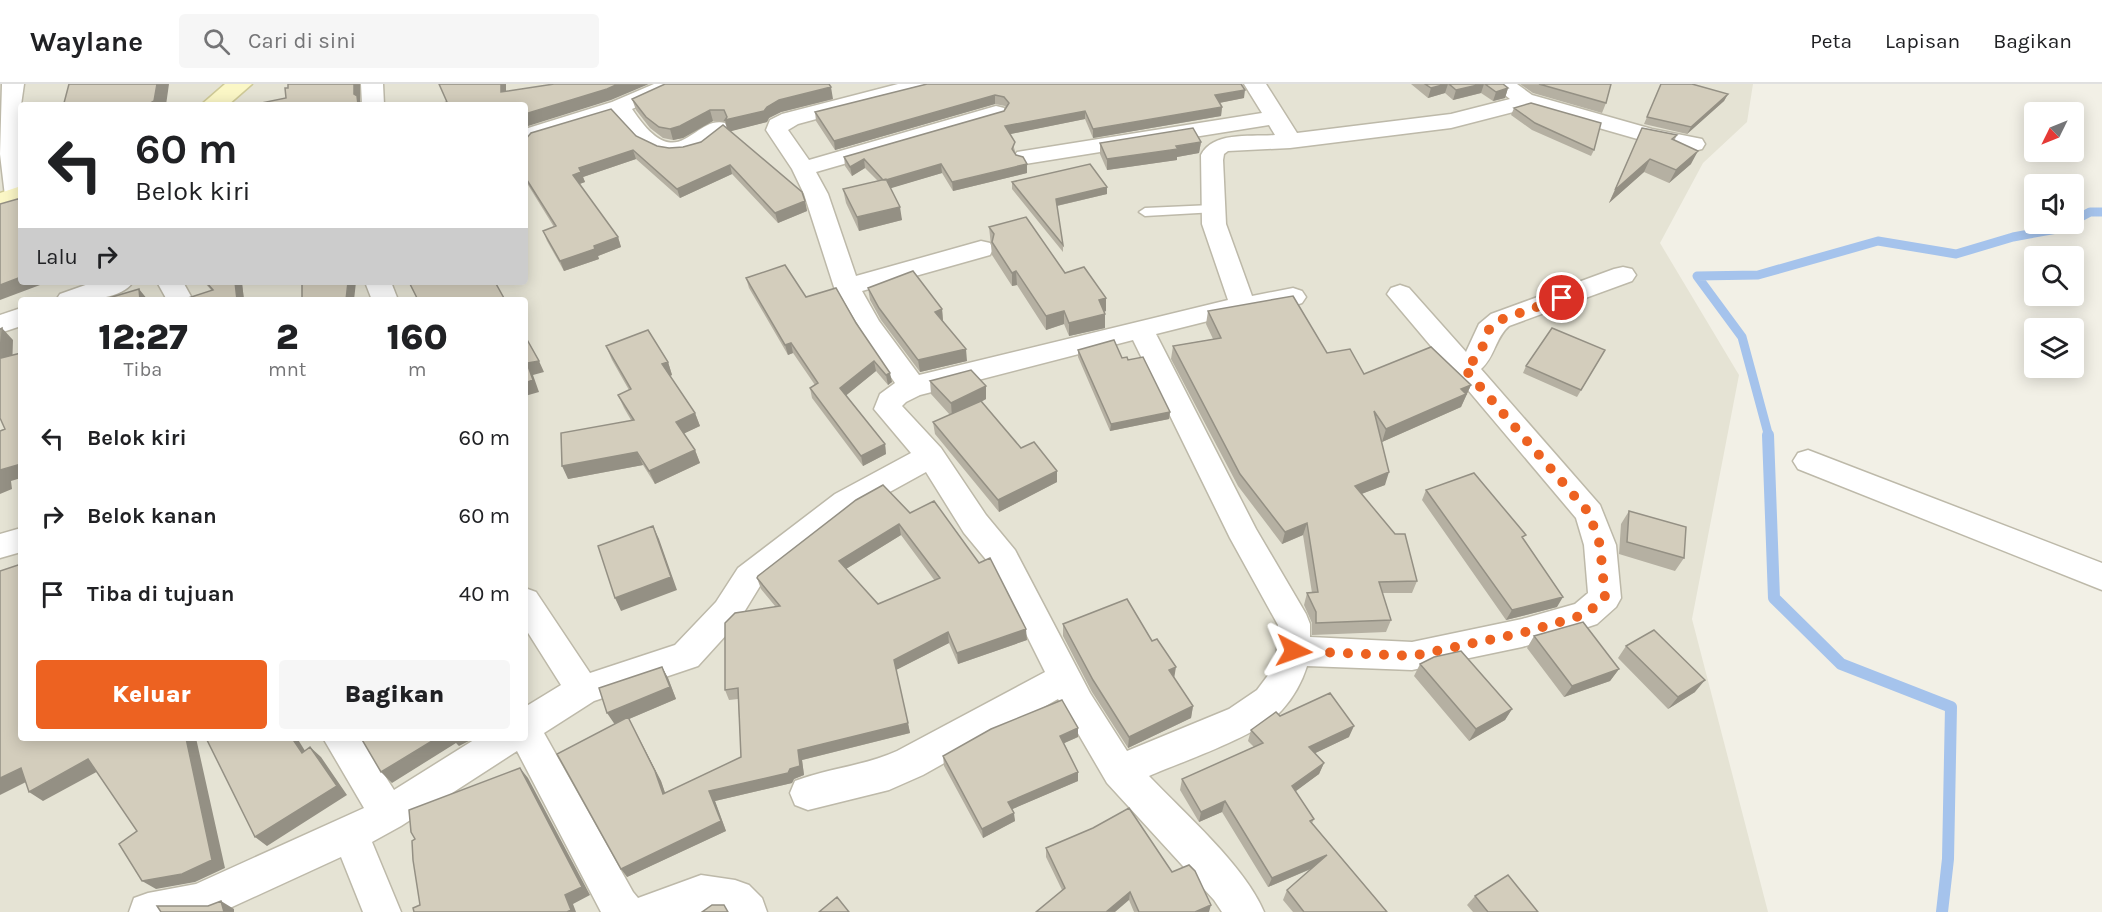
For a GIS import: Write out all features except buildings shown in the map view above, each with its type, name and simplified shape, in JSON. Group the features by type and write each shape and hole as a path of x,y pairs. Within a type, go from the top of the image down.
{"street":[{"path":"13,84 10,144 13,197"},
{"path":"217,102 240,84"},
{"path":"372,84 373,102"},
{"path":"528,135 620,107 672,84"},
{"path":"912,387 869,326 847,287 816,194 803,169 778,133 778,125 790,119 923,84"},
{"path":"1255,84 1290,141"},
{"path":"1502,84 1517,92 1522,99 1649,135 1694,144"},
{"path":"1242,304 1215,232 1212,209 1214,181 1210,155 1213,150 1223,146 1290,141 1450,121 1516,106 1522,99"},
{"path":"620,107 630,125 656,146 679,149 693,146 717,128"},
{"path":"803,169 996,113"},
{"path":"1025,157 1275,117"},
{"path":"847,287 981,249"},
{"path":"1464,368 1479,356 1488,330 1500,320 1623,275"},
{"path":"78,297 112,285"},
{"path":"1294,651 1412,656 1522,633 1567,620 1586,614 1605,598 1600,545 1589,513 1400,294"},
{"path":"1245,912 1228,887 1120,771 1078,704 1004,559 975,524 931,456 888,409 891,399 912,387 1242,304 1293,297"},
{"path":"0,324 18,318"},
{"path":"1120,771 1241,720 1269,701 1287,676 1294,651 1294,624 1219,489 1140,330"},
{"path":"528,724 583,690 686,656 727,612 749,577 846,502 931,456"},
{"path":"1808,461 2102,577"},
{"path":"0,546 18,541"},
{"path":"528,607 583,690"},
{"path":"808,793 876,778 910,763 1065,678"},
{"path":"528,737 619,906 625,912"},
{"path":"343,741 388,814"},
{"path":"148,912 197,903 350,834 388,814 502,741"},
{"path":"350,834 382,912"},
{"path":"650,912 701,894 735,899 748,912"}],"lane":[{"path":"1145,212 1212,209"}],"shaded area":[{"path":"0,84 1753,84 1747,122 1703,163 1660,243 1739,375 1692,619 1768,912 0,912"}],"waterway":[{"path":"2084,215 2090,212 2102,212"},
{"path":"1769,437 1742,337 1697,276 1758,275 1878,241 1956,254 2030,234"},
{"path":"1768,435 1774,598 1841,664 1951,707 1948,859 1942,912"}],"route":[{"path":"1294,651 1412,656 1522,633 1567,620 1586,614 1605,598 1600,545 1589,513 1464,368 1479,356 1490,327 1500,320 1562,298"}]}
